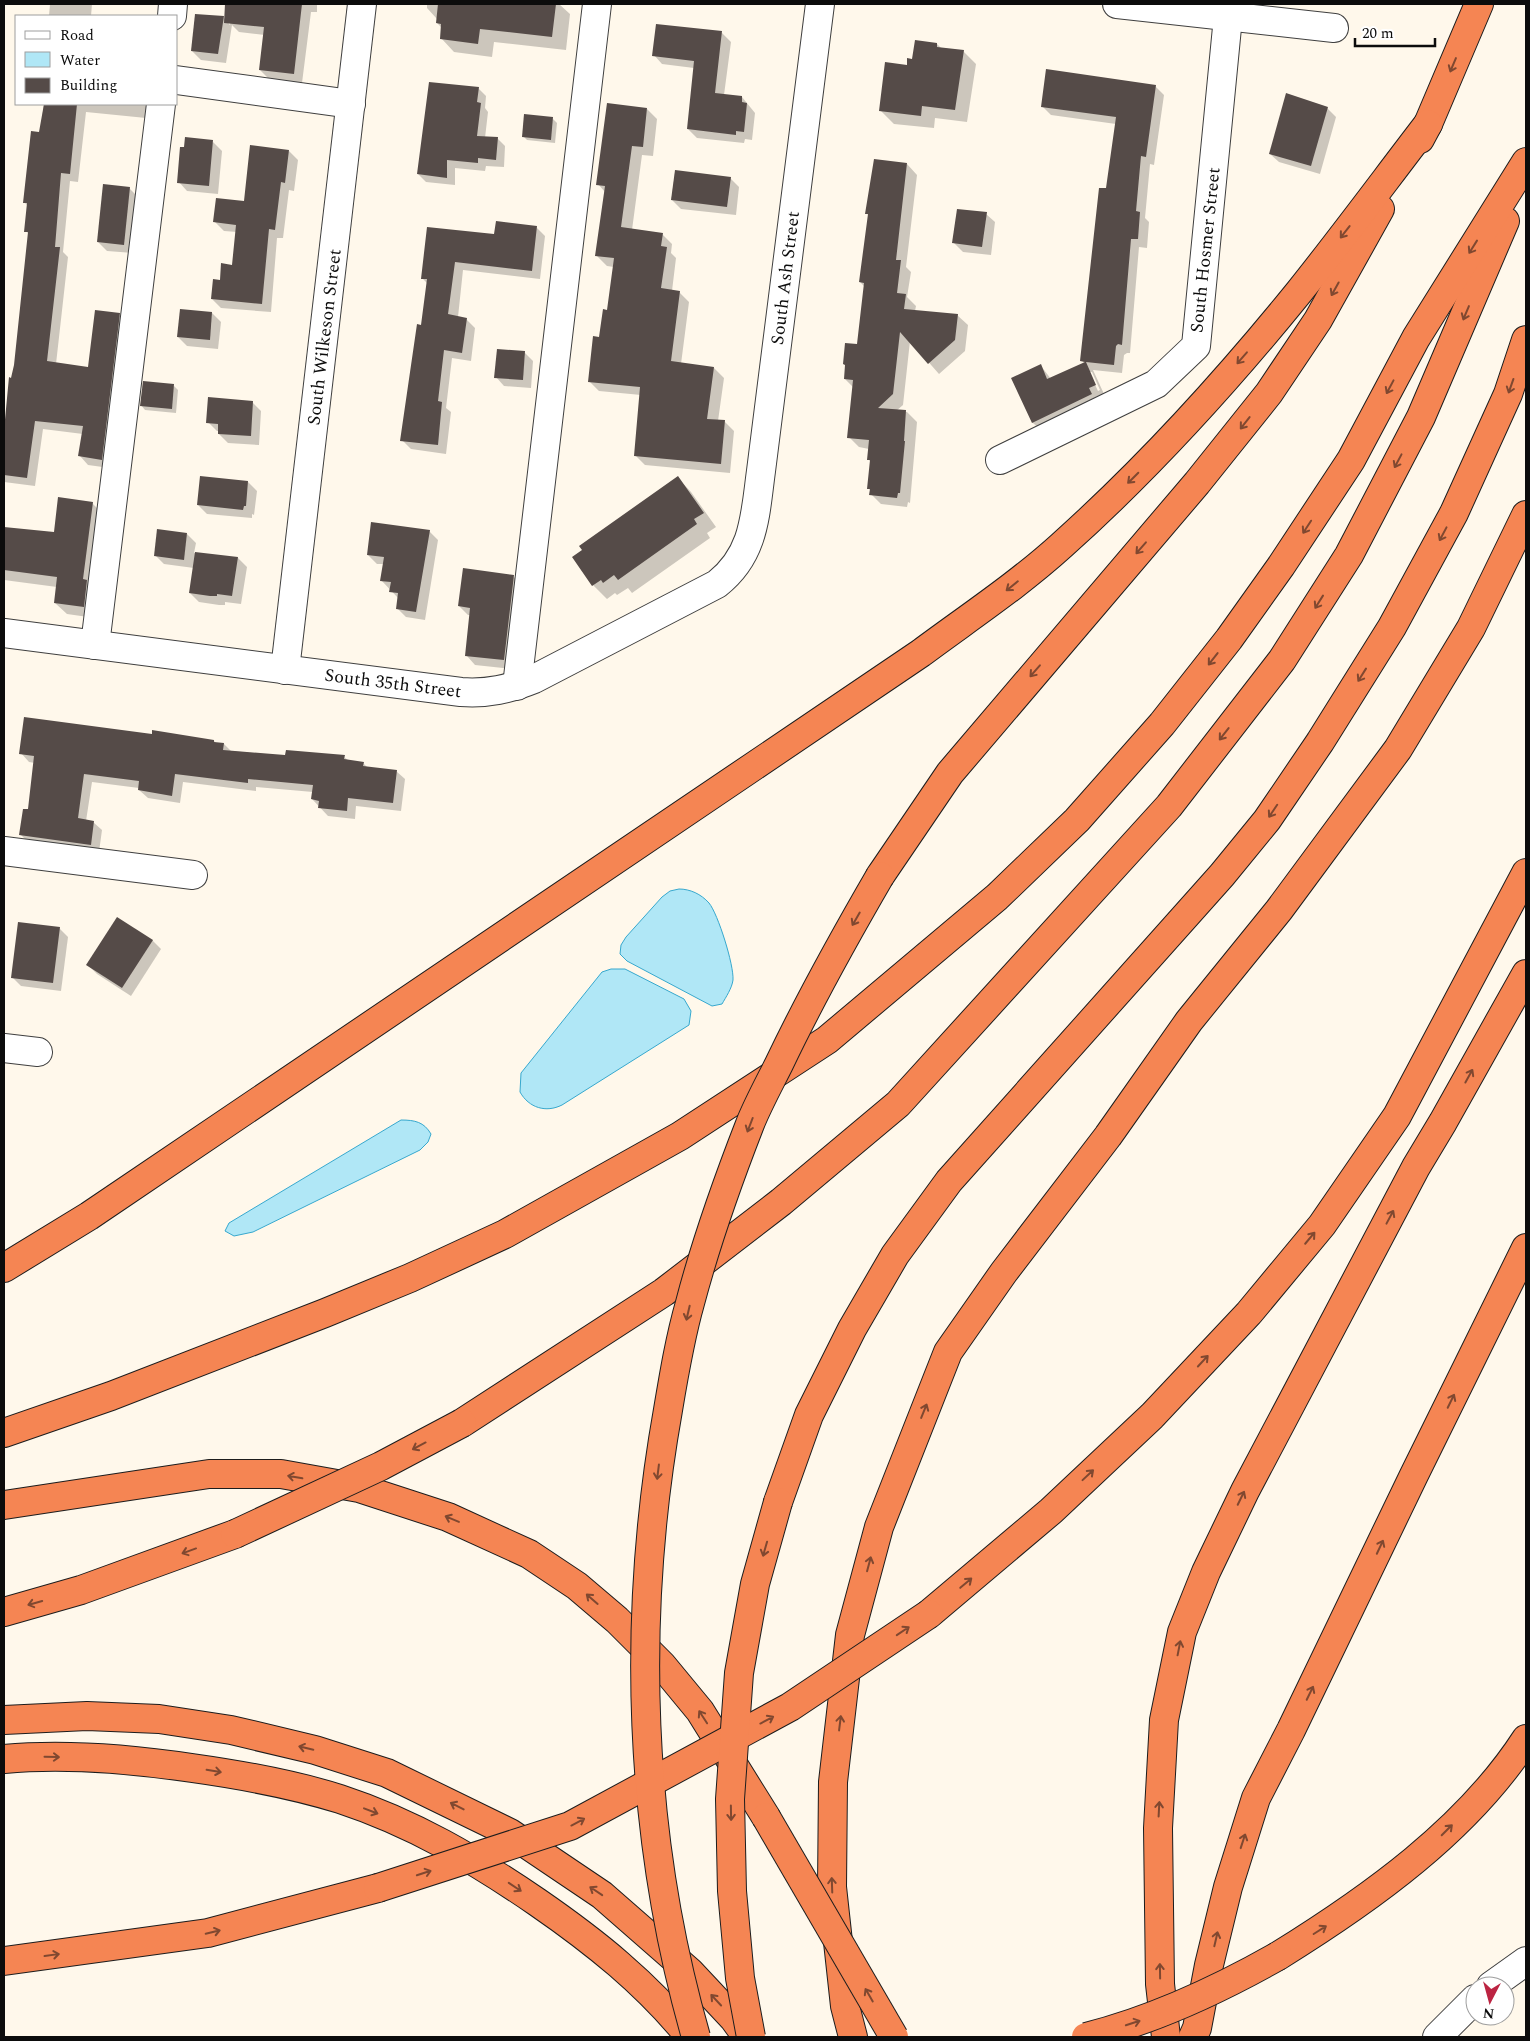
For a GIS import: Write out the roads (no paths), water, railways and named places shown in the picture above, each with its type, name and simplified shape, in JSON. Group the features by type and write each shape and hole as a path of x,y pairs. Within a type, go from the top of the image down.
{"highway":[{"path":"696,2037 668,1916 656,1838 646,1731 646,1614 650,1528 660,1451 690,1304 717,1214 751,1121 811,996 880,876 950,773 1197,483 1269,392 1318,320 1428,124 1479,4"},
{"path":"4,1268 98,1211 904,664 994,600 1046,559 1131,480 1185,424 1299,292 1428,124"},
{"path":"4,1433 111,1396 325,1313 410,1278 505,1234 680,1136 827,1040 997,897 1078,820 1162,724 1229,639 1281,566 1351,460 1416,338 1526,162"},
{"path":"4,1612 81,1590 235,1534 381,1466 462,1423 664,1292 781,1202 898,1104 1169,806 1282,660 1349,554 1421,417 1526,171"},
{"path":"751,2037 740,1978 732,1891 730,1799 739,1673 755,1584 778,1502 809,1415 852,1329 895,1255 949,1181 1222,875 1266,820 1320,742 1392,627 1454,513 1508,394 1526,340"},
{"path":"853,2037 845,2006 832,1887 833,1782 850,1635 879,1528 948,1352 1004,1272 1108,1136 1188,1020 1279,910 1398,749 1471,628 1526,515"},
{"path":"4,1962 208,1933 378,1888 570,1826 790,1707 929,1614 1051,1511 1152,1416 1249,1312 1322,1225 1397,1116 1526,873"},
{"path":"1166,2037 1160,1984 1158,1828 1164,1720 1182,1632 1206,1572 1245,1491 1416,1167 1526,974"},
{"path":"1193,2037 1197,2028 1209,1965 1228,1887 1256,1798 1296,1722 1414,1475 1526,1248"},
{"path":"4,1505 209,1474 281,1474 359,1488 448,1517 529,1554 577,1586 617,1620 662,1666 700,1711 766,1818 894,2037"},
{"path":"4,1720 87,1716 159,1719 231,1730 314,1750 387,1773 510,1833 602,1896 690,1972 734,2019 747,2037"},
{"path":"1086,2037 1141,2020 1190,2001 1236,1980 1330,1924 1391,1880 1418,1857 1483,1794 1526,1739"},
{"path":"4,1759 29,1757 88,1758 155,1762 283,1784 339,1799 393,1820 443,1842 498,1875 558,1916 614,1959 665,2007 690,2037"}],"street":[{"name":"South Wilkeson Street","path":"285,670 362,4"},
{"path":"517,686 597,4"},
{"name":"South Ash Street","path":"745,552 753,526 761,471 820,4"},
{"path":"1117,4 1334,28"},
{"name":"South Hosmer Street","path":"1000,460 1156,384 1196,346 1228,17"},
{"path":"178,80 351,104"},
{"path":"95,645 161,105"},
{"name":"South 35th Street","path":"4,633 460,692 489,692 517,686 710,588 734,568 745,552"},
{"path":"4,851 193,874"},
{"path":"4,1048 38,1052"},
{"path":"1505,1976 1526,1961"},
{"path":"1437,2037 1465,2009"}],"water":[{"path":"679,889 695,893 706,900 713,909 721,928 733,973 730,989 722,1004 712,1006 627,961 620,954 621,945 626,937 662,897 670,891"},
{"path":"611,969 625,969 684,999 691,1011 689,1025 562,1105 550,1109 538,1108 528,1102 520,1092 521,1073 602,972"},
{"path":"401,1120 419,1122 431,1134 428,1142 420,1150 253,1232 234,1236 225,1231 229,1223"}]}
